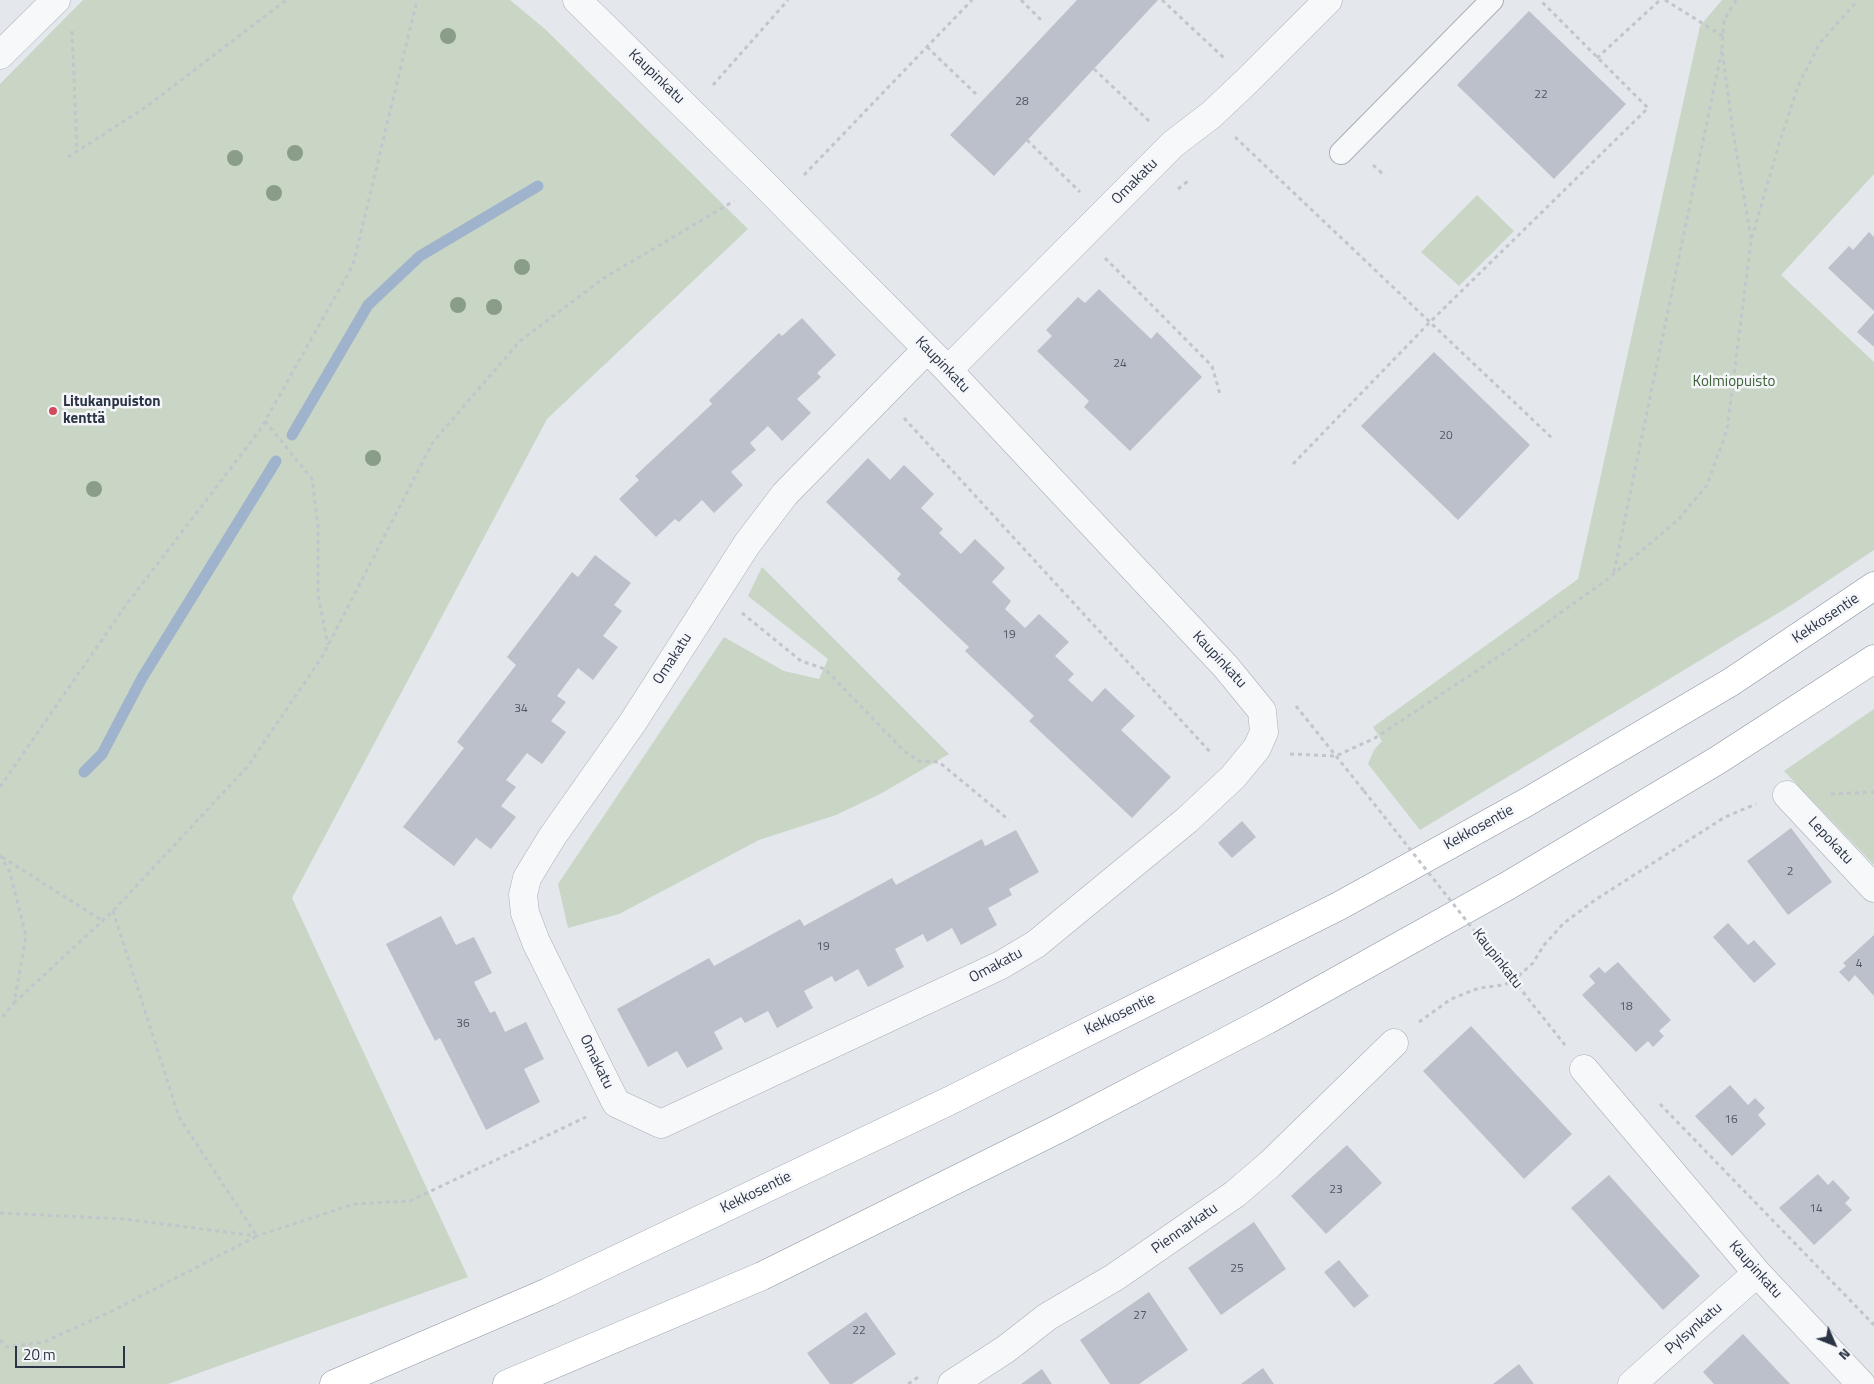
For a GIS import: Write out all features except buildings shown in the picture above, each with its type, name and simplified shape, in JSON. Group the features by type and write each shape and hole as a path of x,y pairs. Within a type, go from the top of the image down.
{"highway":[{"name":"Kekkosentie","path":"334,1384 548,1292 948,1101 1340,906 1527,802 1731,682 1874,586"},
{"path":"507,1384 762,1276 1062,1127 1267,1020 1509,885 1718,760 1874,659"}],"street":[{"path":"0,55 56,0"},
{"name":"Kaupinkatu","path":"577,0 764,184 948,370 1250,693"},
{"name":"Omakatu","path":"948,370 1173,144 1211,114 1248,80 1328,0"},
{"name":"Omakatu","path":"927,349 785,494 747,544 633,722 538,858 527,878 522,895 525,913 536,942 616,1103 661,1124 1001,965 1036,944 1187,820 1233,777 1257,748 1264,732 1262,711 1250,693"},
{"name":"Lepokatu","path":"1787,795 1874,888"},
{"name":"Piennarkatu","path":"952,1384 1006,1349 1046,1317 1116,1277 1235,1194 1270,1164 1394,1043"},
{"name":"Kaupinkatu","path":"1584,1069 1757,1273 1861,1384"},
{"name":"Pylsynkatu","path":"1632,1384 1757,1273"}],"lane":[{"path":"1341,153 1492,0"}],"path":[{"path":"68,157 146,107 286,0"},
{"path":"0,787 126,604 265,422 353,265 417,0"},
{"path":"713,85 786,0"},
{"path":"804,175 972,0"},
{"path":"1020,0 1042,21"},
{"path":"1162,0 1248,80"},
{"path":"1293,464 1430,322 1648,108 1540,0"},
{"path":"1598,58 1660,0"},
{"path":"1665,0 1723,36"},
{"path":"1613,574 1722,49 1724,20 1736,0"},
{"path":"1257,748 1294,754 1336,756 1375,738 1510,649 1613,574 1678,520 1707,484 1727,430 1751,241 1778,144 1798,86 1820,43 1858,0"},
{"path":"72,26 77,150"},
{"path":"927,46 976,94"},
{"path":"1722,49 1733,132 1751,241"},
{"path":"1094,69 1173,144"},
{"path":"1211,114 1553,439"},
{"path":"1027,140 1103,214"},
{"path":"1173,193 1188,181"},
{"path":"0,1020 14,1003 113,911 248,766 328,646 433,442 520,341 604,278 764,184"},
{"path":"1111,252 1104,259 1212,366 1220,394"},
{"path":"882,394 1233,777"},
{"path":"265,422 312,479 318,526 318,595 328,646"},
{"path":"716,592 801,661 825,669 904,751 919,761 939,762 1010,820"},
{"name":"Kaupinkatu","path":"1250,693 1286,694 1584,1069"},
{"path":"1394,1043 1426,1016 1451,999 1479,988 1504,985 1514,980 1533,964 1544,945 1564,923 1595,900 1725,817 1766,800 1787,795"},
{"path":"1,856 103,921"},
{"path":"1,856 10,872 26,936 14,1003"},
{"path":"113,911 178,1117 257,1236"},
{"path":"1655,1098 1874,1325"},
{"path":"0,1340 6,1347 44,1342 112,1311 257,1236 354,1204 410,1201 616,1103"},
{"path":"0,1213 124,1219 257,1236"}],"green space":[{"path":"83,0 510,0 545,29 748,229 547,419 292,898 468,1277 168,1384 0,1384 0,84"},
{"name":"Kolmiopuisto","path":"1722,0 1874,0 1874,174 1781,275 1874,362 1874,550 1793,604 1420,830 1368,764 1374,750 1382,741 1373,727 1578,579 1700,26"},
{"path":"1477,195 1514,231 1459,286 1421,252"},
{"path":"762,567 949,754 882,793 836,815 759,840 619,914 568,928 558,884 724,637 784,671 819,679 828,659 748,596"},
{"path":"1874,709 1874,865 1784,771"}],"waterway":[{"path":"292,435 368,305 420,256 538,186"},
{"path":"84,772 102,754 142,678 276,461"}],"place":[{"name":"Litukanpuiston kenttä","path":"53,411"}]}
